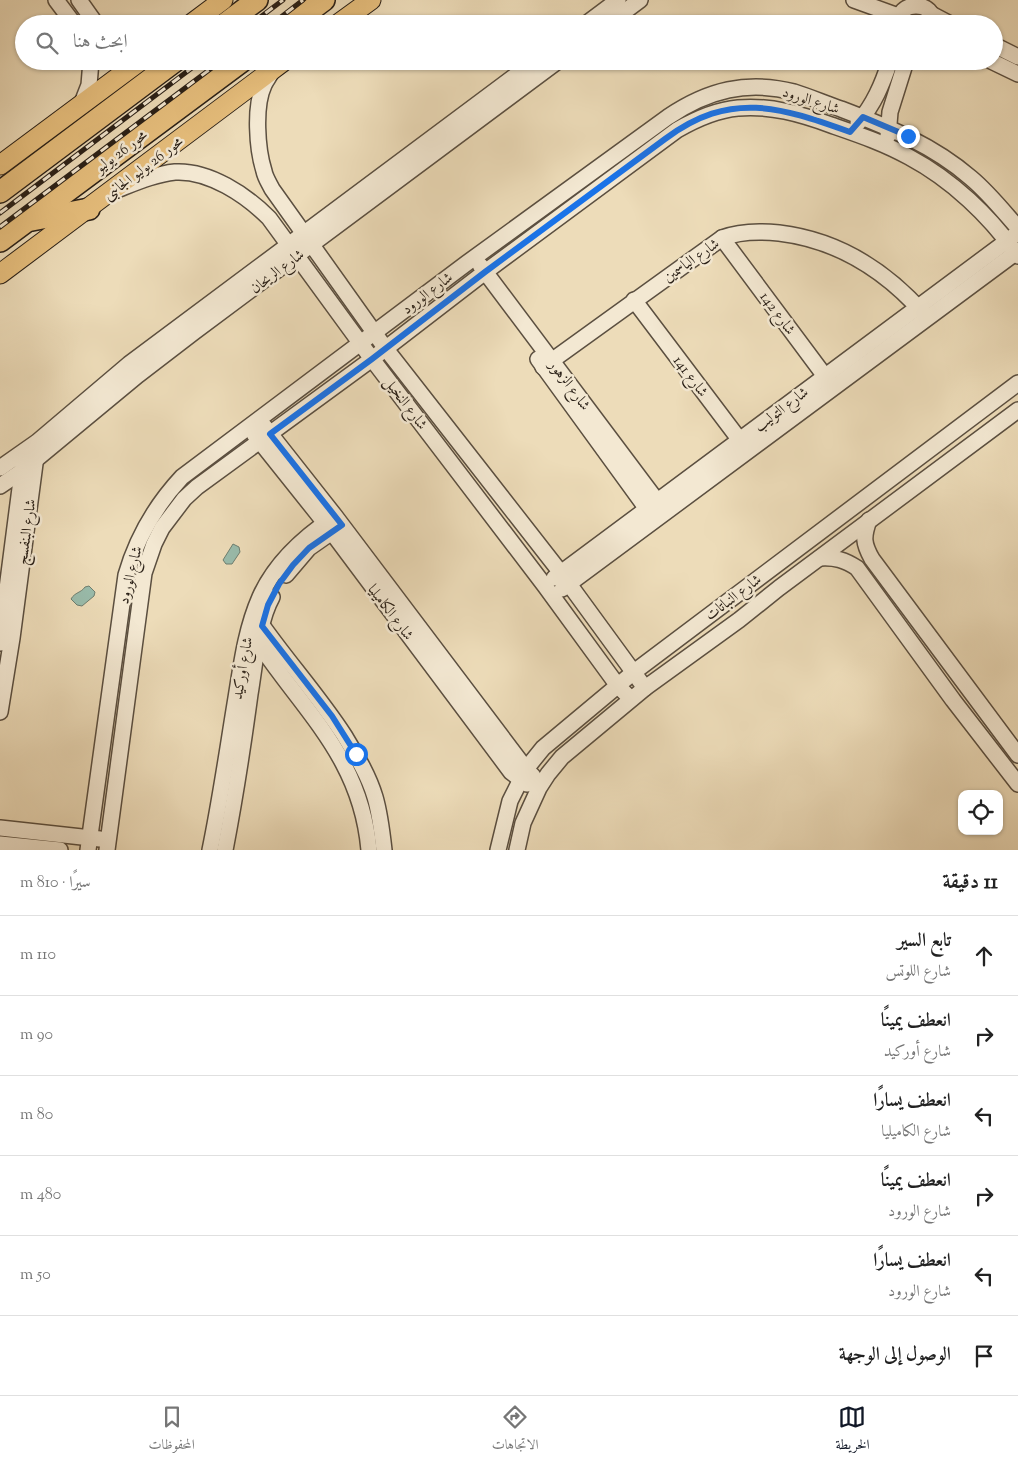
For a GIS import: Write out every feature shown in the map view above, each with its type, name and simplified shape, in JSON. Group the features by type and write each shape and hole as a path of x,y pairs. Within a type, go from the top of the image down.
{"highway":[{"path":"237,15 256,0"},
{"path":"304,15 324,0"},
{"path":"0,192 163,70"},
{"name":"محور 26 يوليو","path":"0,242 230,70"},
{"path":"27,221 89,208"}],"main road":[{"path":"203,15 223,0"},
{"path":"350,15 371,0"},
{"path":"0,165 128,70"},
{"name":"محور 26 يوليو الجانبى","path":"0,274 113,191 271,70"}],"street":[{"path":"56,0 67,15"},
{"path":"79,0 90,15"},
{"path":"598,15 618,0"},
{"path":"620,15 640,0"},
{"path":"854,0 888,15"},
{"path":"902,15 902,9 918,6 934,15"},
{"path":"1003,50 1018,57"},
{"path":"1003,67 1018,74"},
{"path":"82,103 89,85 90,70"},
{"name":"شارع النخيل","path":"275,70 263,86 259,107 258,129 259,151 264,173 272,189 386,349 565,579 645,688"},
{"name":"شارع الريحان","path":"308,239 524,70"},
{"name":"شارع الريحان","path":"37,442 308,239 545,70"},
{"path":"850,132 863,117 880,90 887,70"},
{"path":"888,147 890,112 903,70"},
{"name":"شارع الورود","path":"89,844 125,581 138,539 157,506 182,477 361,344 374,332 656,125 688,104 710,94 733,88 756,87 796,93 888,127 908,136 951,162 986,192 1018,228"},
{"name":"شارع الورود","path":"108,845 144,573 162,528 184,499 217,471 386,349 665,139 696,119 716,112 736,108 757,107 793,113 850,132 913,159 945,180 1015,247"},
{"path":"656,125 665,139"},
{"path":"627,147 636,160"},
{"name":"شارع النخيل","path":"113,191 157,176 176,172 213,180 238,192 260,208 372,359 549,591 618,686 631,699"},
{"name":"شارع الياسمين","path":"548,364 722,238 733,234 772,232 827,244 852,255 876,269 890,280 923,313"},
{"name":"شارع 142","path":"722,238 829,382"},
{"name":"شارع التوليب","path":"549,591 829,382 1015,247"},
{"name":"شارع الزهور","path":"471,260 657,510"},
{"name":"شارع 141","path":"634,300 744,446"},
{"name":"شارع الريحان","path":"0,468 30,456 134,370"},
{"name":"شارع النباتات","path":"498,850 510,801 523,774 543,748 634,672 1018,383"},
{"name":"شارع النباتات","path":"517,850 524,823 541,785 562,757 645,688 739,620 869,520 1018,410"},
{"name":"شارع الكاميليا","path":"254,423 523,774 541,785"},
{"name":"شارع البنفسج","path":"4,639 30,456 37,442"},
{"name":"شارع الريحان","path":"0,486 22,471 30,456"},
{"path":"209,457 217,471"},
{"name":"شارع البنفسج","path":"0,712 4,639 22,471"},
{"path":"869,520 864,533 865,547 872,559 1018,755"},
{"name":"شارع أوركيد","path":"210,850 244,647 255,623 260,596 287,556 303,539 333,524"},
{"path":"820,558 833,557 846,561 858,568 953,700 1018,784"},
{"path":"255,623 258,642 321,726 343,762 360,801 365,822 368,850"},
{"path":"255,623 332,716 356,754 375,796 384,850"},
{"name":"شارع أوركيد","path":"224,850 236,788 258,642"},
{"path":"108,704 126,707"},
{"path":"0,828 89,844 108,845"},
{"path":"0,844 60,850"}],"shaded area":[{"path":"233,544 239,547 240,552 232,564 226,564 223,560"},
{"path":"89,586 95,592 94,596 82,606 77,605 71,599 85,587"}],"railway":[{"path":"263,15 283,0"},
{"path":"284,15 303,0"},
{"path":"0,213 189,70"},
{"path":"0,227 209,70"}],"route":[{"path":"356,754 332,716 262,626 268,605 279,584 293,565 309,548 342,525 270,434 677,130 696,119 736,108 757,107 793,113 850,132 863,117 908,136"}]}
